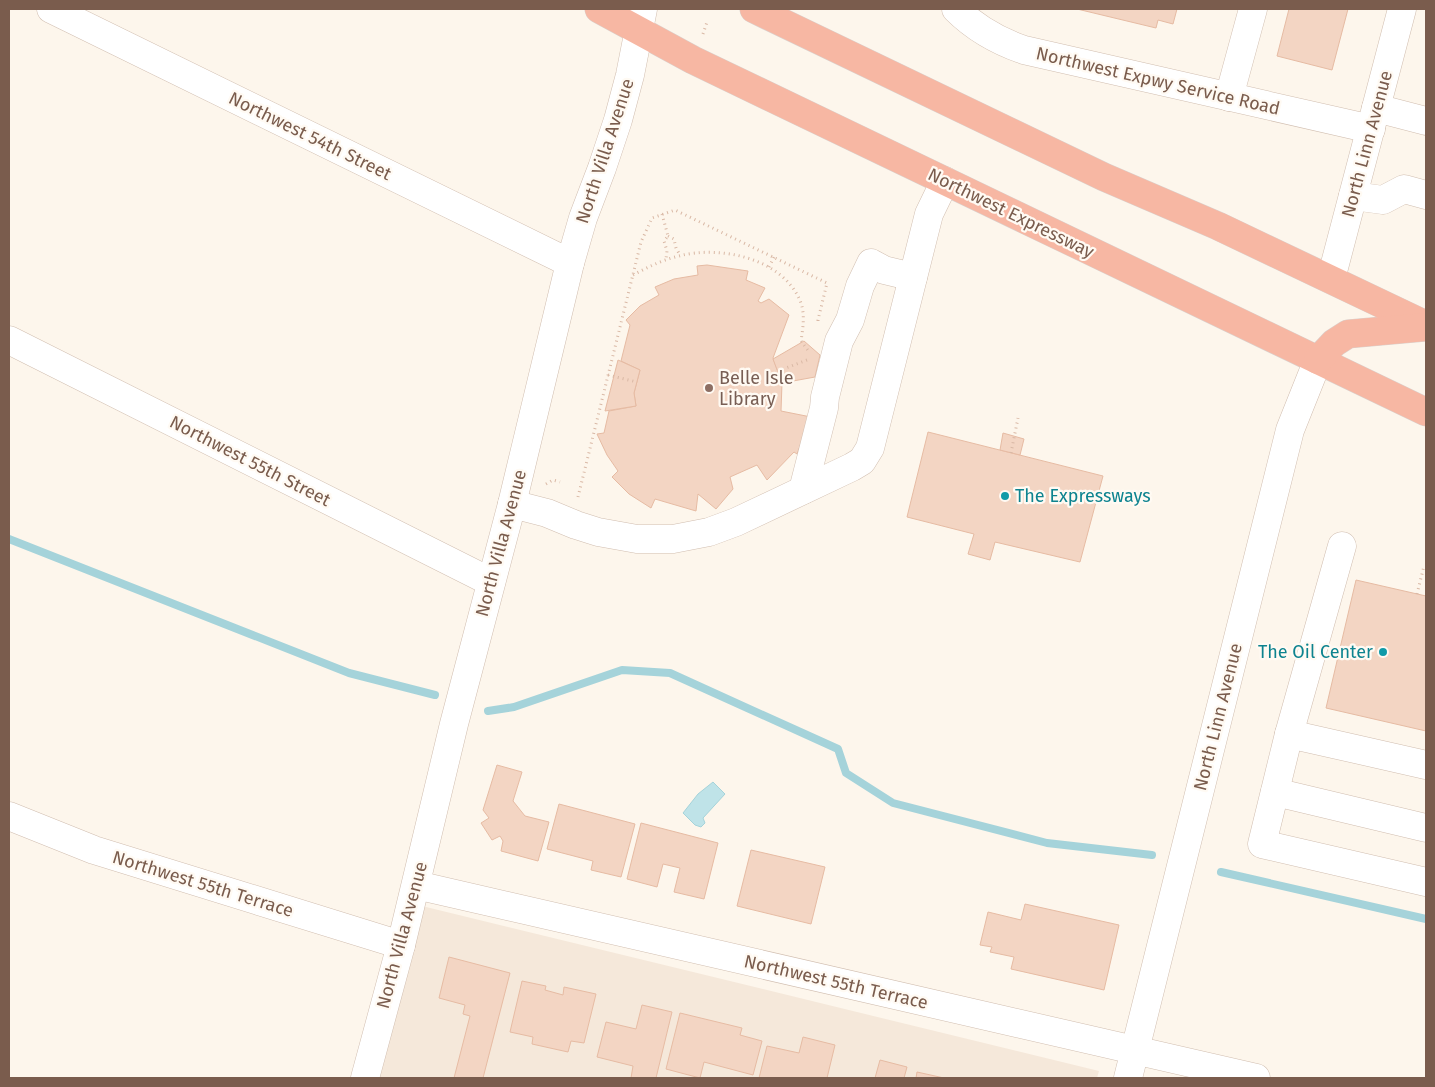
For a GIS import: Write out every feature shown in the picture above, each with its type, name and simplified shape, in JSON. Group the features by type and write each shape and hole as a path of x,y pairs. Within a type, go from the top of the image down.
{"highway":[{"name":"Northwest Expressway","path":"599,9 641,19 693,60 1426,412"},
{"path":"754,9 1104,176 1218,226 1331,279 1426,326"},
{"path":"1318,360 1334,343 1348,334 1426,326"}],"street":[{"name":"Northwest 54th Street","path":"51,9 570,263"},
{"name":"Northwest Expwy Service Road","path":"956,9 984,32 1003,43 1024,50 1229,97 1373,119 1426,121"},
{"path":"1229,97 1253,9"},
{"name":"North Linn Avenue","path":"1331,279 1402,9"},
{"name":"North Villa Avenue","path":"365,1078 401,945 454,724 512,504 570,263 583,218 618,120 630,76 641,19"},
{"path":"512,504 547,513 598,532 638,539 673,539 709,532 736,522 862,461 867,455 929,214 945,181"},
{"path":"1353,196 1383,200 1404,189 1426,195"},
{"path":"803,490 839,340 850,320 860,286 871,263 884,270 912,277"},
{"name":"Northwest 55th Street","path":"9,340 491,582"},
{"name":"North Linn Avenue","path":"1128,1078 1290,430 1318,360"},
{"path":"1342,546 1289,734 1262,844 1426,882"},
{"path":"1289,734 1426,765"},
{"path":"1275,792 1426,828"},
{"name":"Northwest 55th Terrace","path":"9,816 94,850 401,945"},
{"name":"Northwest 55th Terrace","path":"416,885 1135,1052 1167,1057 1256,1078"}],"path":[{"path":"703,34 707,22"},
{"path":"579,503 578,498 581,485 633,275 646,229 652,218 675,210 828,283 818,320 821,330"},
{"path":"662,214 668,236 676,242 676,248 680,255"},
{"path":"666,259 667,250 664,241 668,236"},
{"path":"667,250 676,248"},
{"path":"633,275 666,259 680,255 721,253 746,258 769,267 788,281 796,293 803,313 804,324 801,341 813,358"},
{"path":"769,267 774,257"},
{"path":"813,358 816,348"},
{"path":"778,371 813,358"},
{"path":"608,375 637,382"},
{"path":"1011,453 1018,418"},
{"path":"546,484 553,480 560,482"},
{"path":"1417,594 1424,566"}],"shaded area":[{"path":"422,906 1099,1071 1097,1078 379,1078"}],"water":[{"path":"713,782 725,794 703,818 705,823 701,827 695,825 683,813 698,794"}],"building":[{"path":"1077,9 1177,9 1173,24 1158,20 1156,28"},
{"path":"1289,9 1348,9 1332,70 1277,56"},
{"name":"Belle Isle Library","path":"707,265 748,271 746,280 765,288 758,301 761,303 769,299 789,315 773,358 782,383 781,411 811,417 797,454 794,452 767,480 757,465 730,477 733,489 716,509 698,494 696,511 655,499 651,508 629,494 612,477 618,471 607,455 597,434 604,433 609,411 636,406 634,393 640,370 621,361 630,325 626,320 640,306 659,295 655,287 674,279 698,275 697,266"},
{"path":"804,341 820,355 815,377 782,383 773,359"},
{"path":"618,360 640,370 634,393 636,406 605,411"},
{"name":"The Expressways","path":"928,432 1103,476 1080,562 995,542 990,560 968,554 974,534 907,517"},
{"path":"1003,433 1024,439 1020,455 1000,450"},
{"name":"The Oil Center","path":"1356,580 1426,596 1426,731 1326,708"},
{"path":"497,765 522,772 513,801 525,816 549,822 538,861 501,851 503,841 500,836 492,840 481,823 489,818 483,810"},
{"path":"559,804 635,824 621,877 591,870 593,861 547,849"},
{"path":"641,823 718,843 704,899 674,892 680,868 663,864 657,887 627,879"},
{"path":"751,850 825,867 811,924 737,906"},
{"path":"1025,904 1119,925 1104,990 1011,969 1014,957 990,952 992,947 980,945 988,912 1021,920"},
{"path":"449,957 510,973 483,1078 454,1078 470,1016 463,1014 465,1005 439,998"},
{"path":"522,981 546,986 545,990 563,995 564,987 596,994 584,1043 571,1041 568,1052 532,1044 533,1037 510,1032"},
{"path":"642,1005 672,1012 656,1078 631,1078 633,1066 597,1057 606,1022 636,1029"},
{"path":"680,1013 742,1028 740,1035 762,1041 753,1075 704,1062 700,1078 666,1069"},
{"path":"803,1037 835,1045 827,1078 759,1078 767,1046 799,1053"},
{"path":"880,1060 907,1067 904,1078 875,1078"},
{"path":"917,1072 944,1078 916,1078"}],"waterway":[{"path":"9,539 349,673 435,695"},
{"path":"488,711 514,707 622,670 670,673 838,749 846,773 893,803 1047,843 1152,855"},
{"path":"1221,872 1426,919"}],"place":[{"name":"Belle Isle Library","path":"709,388"},
{"name":"The Expressways","path":"1005,496"},
{"name":"The Oil Center","path":"1383,652"}]}
